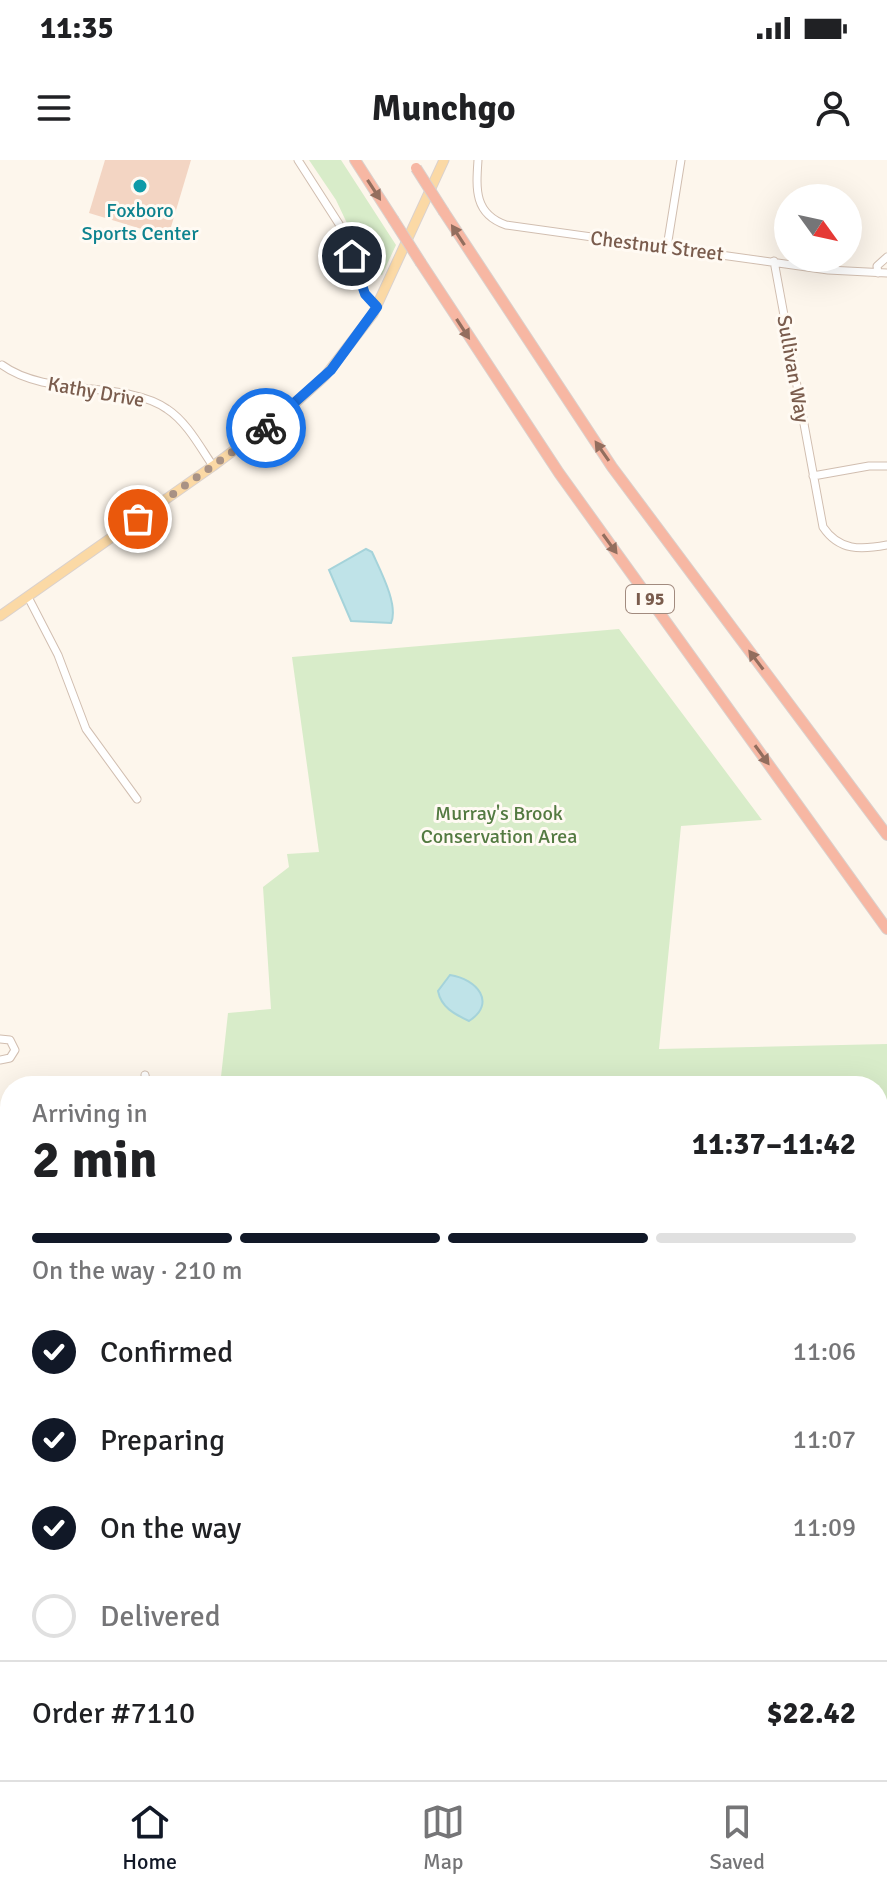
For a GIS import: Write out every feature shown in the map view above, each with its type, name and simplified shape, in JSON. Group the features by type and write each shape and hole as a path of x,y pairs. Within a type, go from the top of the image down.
{"highway":[{"name":"I 95","path":"355,160 559,473 887,929"},
{"name":"I 95","path":"413,164 605,456 887,835"}],"main road":[{"path":"0,616 213,466 314,387 351,346 377,307 444,160"}],"street":[{"path":"298,160 339,224 363,289 377,307"},
{"name":"Chestnut Street","path":"478,160 476,197 489,216 500,223 774,261"},
{"path":"667,247 681,160"},
{"path":"878,273 877,266 887,257"},
{"name":"Chestnut Street","path":"862,271 887,273"},
{"name":"Sullivan Way","path":"776,272 821,520 833,539 853,548 887,545"},
{"name":"Kathy Drive","path":"2,365 26,379 161,405 183,423 213,466"},
{"path":"813,476 869,466 887,466"},
{"path":"28,597 58,655 86,729 137,799"},
{"path":"0,1039 10,1040 15,1050 10,1058 0,1060"}],"green space":[{"path":"309,160 341,160 396,245 382,275 372,276 336,200"},
{"name":"Murray's Brook Conservation Area","path":"619,629 762,820 681,826 659,1049 887,1044 887,1076 221,1076 228,1013 271,1009 263,887 289,867 287,854 319,852 292,657"}],"water":[{"path":"366,549 372,552 388,588 393,607 391,623 351,621 329,570"},
{"path":"450,975 468,981 480,993 482,1007 469,1021 449,1009 440,997 438,991"}],"building":[{"name":"Foxboro Sports Center","path":"105,160 191,160 168,237 89,213"}],"way so far":[{"path":"138,519 266,428"}],"place":[{"name":"Foxboro Sports Center","path":"140,186"}],"route":[{"path":"266,428 331,370 377,307 365,294 352,256"}]}
